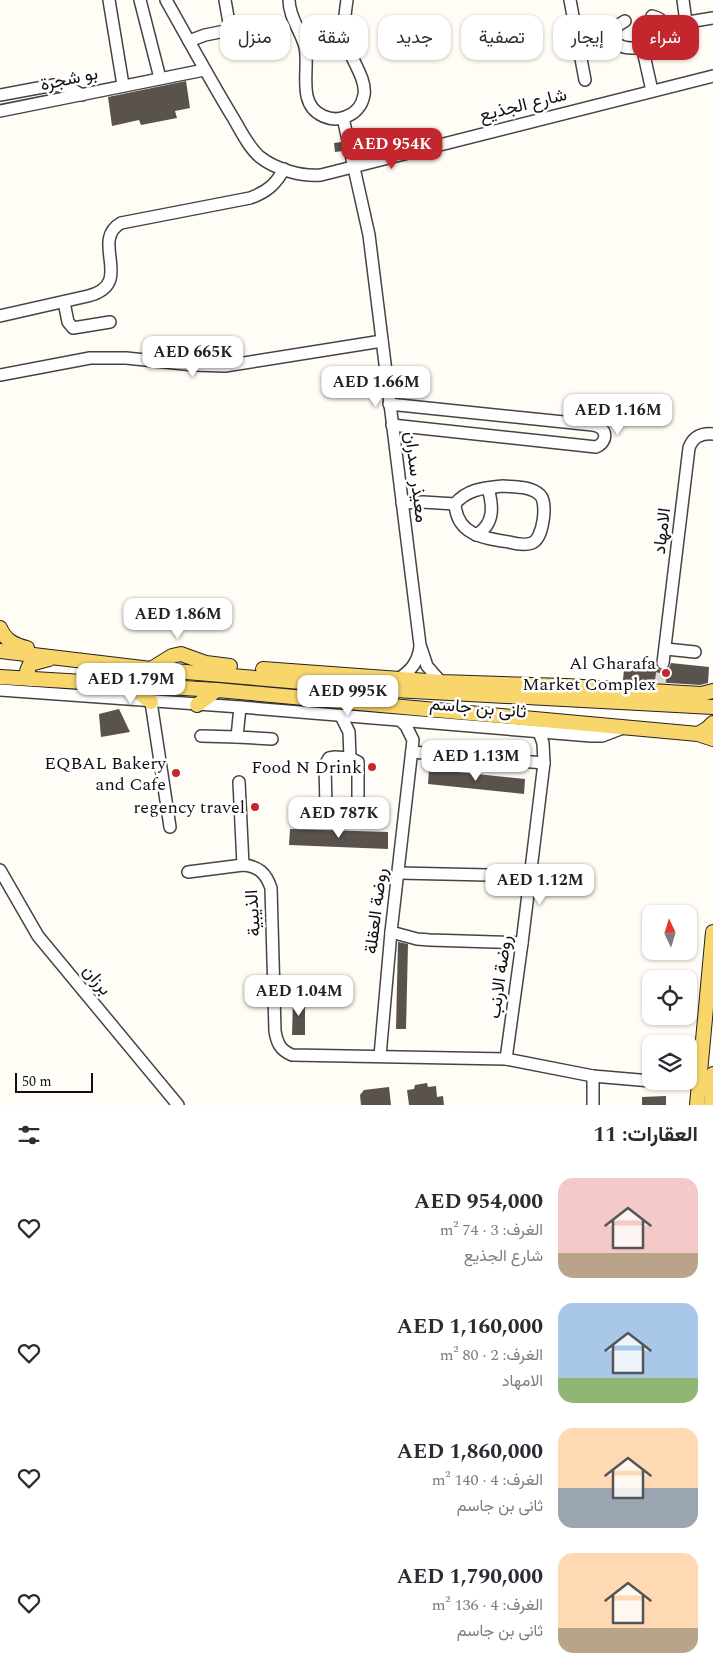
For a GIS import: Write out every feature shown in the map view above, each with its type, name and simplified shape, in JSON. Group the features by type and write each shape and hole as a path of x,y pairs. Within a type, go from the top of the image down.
{"main road":[{"path":"0,628 7,639 16,646 97,658 121,666"},
{"path":"0,651 151,669 394,690 713,707"},
{"name":"ثانى بن جاسم","path":"151,669 172,656 180,654 213,665 398,679 441,682 660,688 707,692"},
{"path":"31,680 27,670 30,664 60,657"},
{"name":"ثانى بن جاسم","path":"0,677 217,690 698,734 713,739"},
{"path":"128,685 151,702"},
{"path":"197,705 217,690"},
{"path":"707,692 713,703"},
{"path":"698,734 713,723"},
{"path":"711,1105 706,1072 713,932"},
{"path":"697,1105 706,1072"}],"street":[{"path":"109,0 123,86"},
{"path":"140,0 160,78"},
{"name":"شارع الجذيع","path":"166,0 204,70 252,149 266,161 284,169 315,176 713,76"},
{"path":"189,41 205,35 231,35 226,0"},
{"path":"289,0 290,10 306,50 306,92 310,105 319,114 337,119 350,116 359,108 365,90 349,52 345,35 346,0"},
{"path":"570,0 573,15"},
{"path":"682,0 685,15"},
{"path":"699,20 713,18"},
{"path":"581,60 585,80"},
{"path":"645,60 652,91"},
{"name":"بو شجرة","path":"0,111 204,70"},
{"path":"0,95 54,85 64,86 82,94"},
{"name":"معيذر سدران","path":"343,118 369,235 420,645 427,666 441,682"},
{"path":"0,316 95,294 107,285 112,271 108,239 116,226 126,222 258,195 272,186 284,169"},
{"path":"64,302 68,322 73,328 110,322"},
{"path":"0,375 90,358 126,358 194,365 225,366 382,341"},
{"path":"389,404 599,426 603,429 605,440 596,447 392,425"},
{"path":"439,430 442,409"},
{"path":"504,437 507,416"},
{"name":"الامهاد","path":"663,663 689,448 699,435 713,434"},
{"path":"503,486 527,488 544,499 539,538 533,543 526,545 476,535 465,529 458,521 455,504 461,496 467,493 488,488 503,486"},
{"path":"476,535 485,528 492,514 492,503 488,488"},
{"path":"402,503 455,504"},
{"name":"معيذر سدران","path":"398,679 414,665 419,656 420,645"},
{"path":"666,649 695,652"},
{"name":"ثانى بن جاسم","path":"0,690 598,736 622,728"},
{"path":"151,702 170,827"},
{"path":"237,737 240,707"},
{"path":"341,716 350,741 350,758"},
{"path":"350,741 364,718"},
{"path":"401,721 406,726 413,740 425,727 433,723"},
{"name":"روضة الارنب","path":"506,1060 544,764 542,737 539,732"},
{"path":"544,750 555,733"},
{"path":"201,736 272,738"},
{"name":"روضة العقلة","path":"380,1056 390,932 399,873 413,740"},
{"path":"412,752 544,764"},
{"path":"330,758 350,758 358,762 359,767 358,804 353,811 332,812 326,808 325,765 330,758"},
{"path":"239,782 243,865"},
{"name":"الذيبية","path":"188,872 243,865 261,870 268,879 271,888 275,1030 280,1047 285,1052 292,1055 380,1056"},
{"name":"برزان","path":"0,870 38,936 178,1105"},
{"path":"399,873 530,876"},
{"path":"390,932 424,939 522,943"},
{"path":"380,1056 506,1060 593,1076 642,1079"},
{"path":"593,1076 593,1105"}],"building":[{"path":"186,81 190,108 175,111 177,118 141,125 139,120 112,126 108,97"},
{"path":"341,142 344,146 343,151 335,152 334,143"},
{"name":"Al Gharafa Market Complex","path":"625,659 656,662 658,669 663,670 669,668 671,663 709,667 708,683 700,685 623,680"},
{"path":"119,709 130,732 101,737 99,714"},
{"path":"429,769 525,779 524,794 428,784"},
{"path":"290,829 388,832 388,849 289,845"},
{"path":"398,942 408,944 406,1029 396,1029"},
{"path":"293,999 305,999 305,1035 292,1035"},
{"path":"427,1083 428,1087 436,1086 437,1097 443,1096 444,1105 409,1105 407,1090 414,1089 415,1085"},
{"path":"389,1087 391,1105 361,1105 360,1095 364,1090"},
{"path":"666,1096 666,1105 642,1105 642,1097"}],"tunnel":[{"path":"660,684 663,663"}],"place":[{"name":"Al Gharafa Market Complex","path":"666,673"},
{"name":"Food N Drink","path":"372,767"},
{"name":"EQBAL Bakery and Cafe","path":"176,773"},
{"name":"regency travel","path":"255,807"}]}
